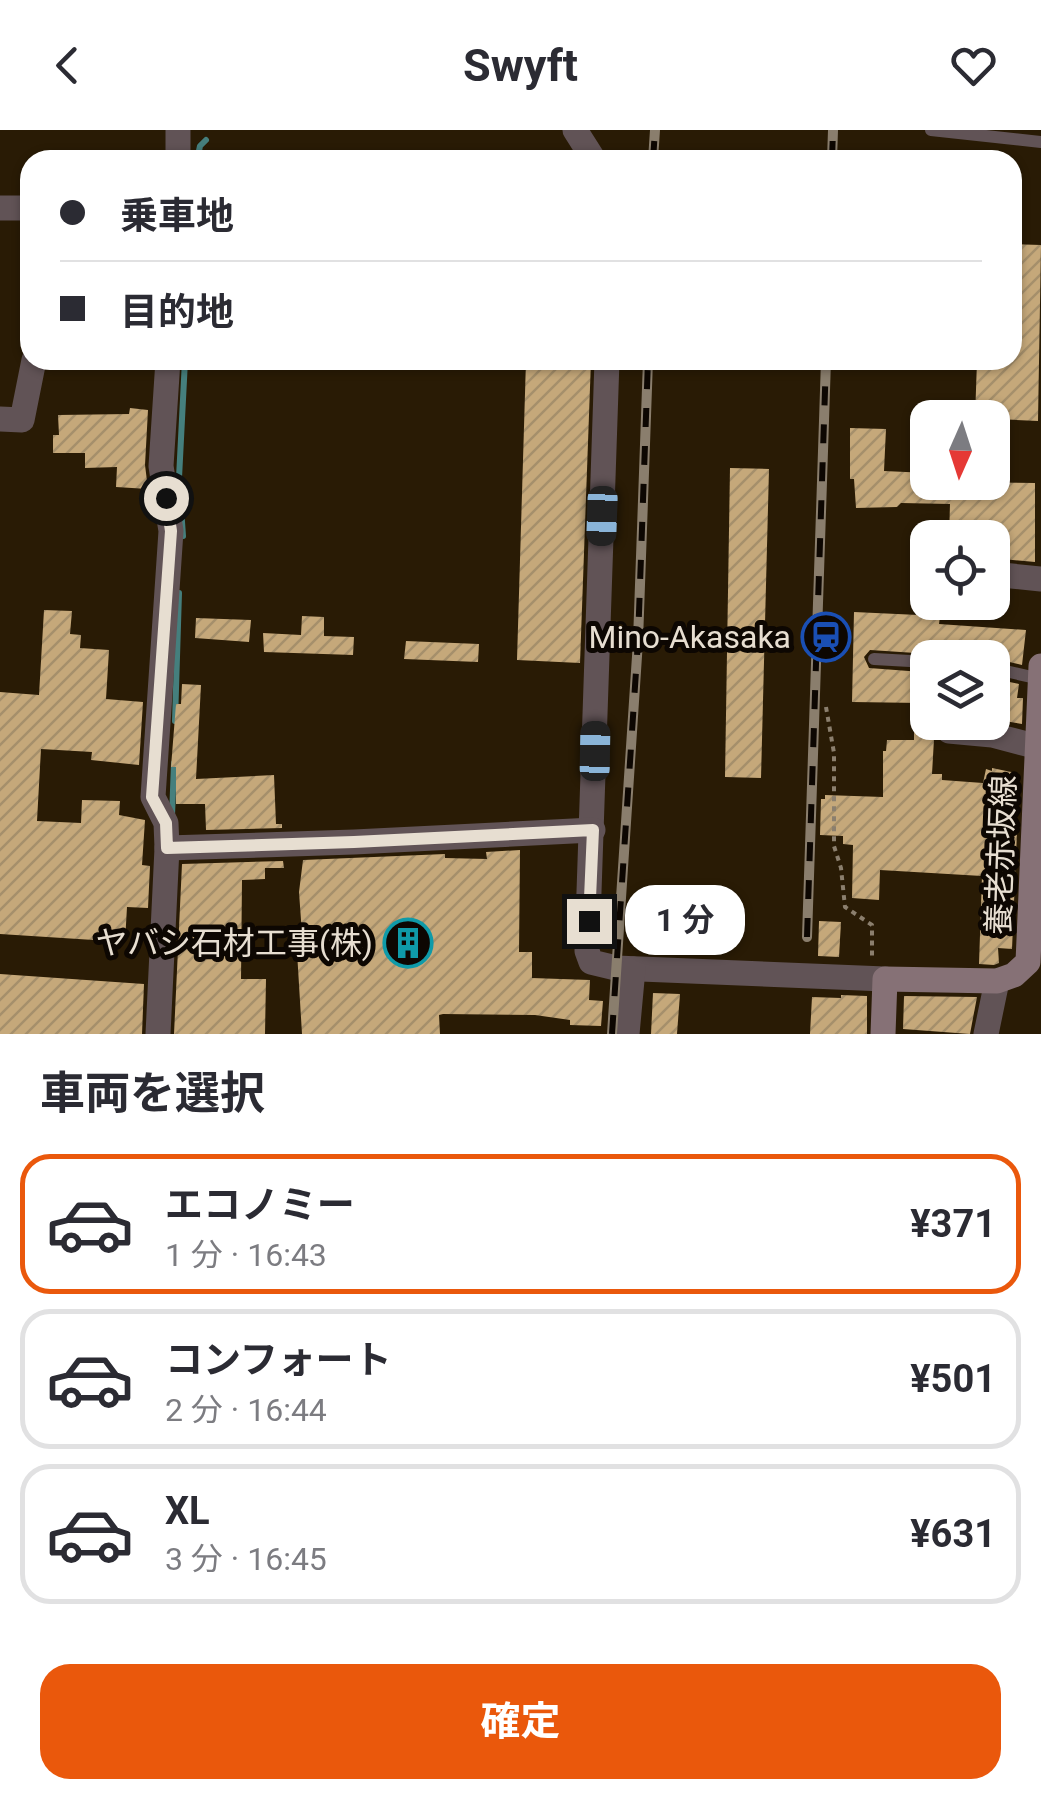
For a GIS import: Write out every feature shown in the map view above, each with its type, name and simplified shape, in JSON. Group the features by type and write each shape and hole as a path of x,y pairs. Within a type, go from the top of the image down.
{"main road":[{"name":"養老赤坂線","path":"884,979 997,981 1028,962 1039,796 1041,666"},
{"path":"883,1034 884,979"}],"street":[{"path":"0,418 22,420 32,370"},
{"path":"158,1034 167,848 166,823 152,797 171,531 161,466 167,370"},
{"path":"607,370 587,951 591,962 600,967 632,969 884,979"},
{"path":"1010,576 1041,579"},
{"path":"1010,739 1038,747"},
{"path":"167,848 593,830"},
{"path":"627,1034 632,969"},
{"path":"986,1034 997,981"}],"lane":[{"path":"931,130 1041,142"},
{"path":"874,659 910,661"},
{"path":"1010,672 1041,679"}],"path":[{"path":"826,707 834,753 834,846 845,907 872,925 872,958 884,979"}],"building":[{"path":"1022,244 1041,245 1038,421 1010,420 1010,400 976,400 977,370 1022,370"},
{"path":"526,370 591,370 580,663 517,660"},
{"path":"130,408 148,410 148,489 116,487 117,467 85,468 85,453 53,453 53,435 59,435 58,415 129,414"},
{"path":"850,428 886,429 884,471 910,472 910,500 1010,500 1010,483 1035,483 1035,562 1010,560 1010,520 950,520 950,504 901,503 897,507 856,508 854,479 850,479"},
{"path":"730,468 769,469 761,778 725,777"},
{"path":"44,610 72,611 70,634 81,635 80,648 109,650 106,699 143,702 139,765 91,760 92,752 41,749 37,821 81,823 82,800 120,801 119,815 145,820 142,865 150,866 148,908 127,907 125,942 0,934 0,692 39,695"},
{"path":"854,612 910,615 910,620 940,620 939,624 1026,630 1022,665 1010,662 1010,640 910,640 910,653 870,650 864,657 869,668 910,671 910,703 852,702"},
{"path":"302,616 324,617 324,636 354,637 353,655 264,652 263,633 301,635"},
{"path":"196,618 251,620 249,642 195,638"},
{"path":"406,641 479,644 478,662 404,659"},
{"path":"1010,682 1019,684 1017,698 1023,698 1022,724 1010,722"},
{"path":"182,684 201,685 196,779 274,775 276,824 282,824 282,828 206,830 205,804 176,804 176,767 171,767 176,704 181,704"},
{"path":"887,740 934,740 932,774 942,774 942,780 983,783 986,769 992,768 1016,773 1003,831 1017,832 1012,949 998,948 999,963 994,965 979,964 982,876 880,870 879,900 852,898 853,845 843,844 843,836 820,835 821,799 825,795 883,797 883,751"},
{"name":"ヤバシ石材工事(株)","path":"520,850 519,952 532,952 532,978 590,980 589,1000 603,1001 601,1026 570,1025 570,1020 535,1015 443,1014 439,1015 440,1034 302,1034 296,935 302,934 299,892 303,860 445,854 445,858 487,859 486,852"},
{"path":"283,861 284,868 265,868 265,879 242,880 241,979 266,979 265,1034 174,1034 182,864"},
{"path":"819,921 841,922 839,957 818,956"},
{"path":"0,974 144,984 142,1034 0,1034"},
{"path":"653,993 680,994 677,1034 651,1034"},
{"path":"867,996 867,1034 810,1034 812,997"},
{"path":"904,996 977,997 970,1034 903,1029"}],"waterway":[{"path":"199,150 206,140"},
{"path":"183,536 179,478 184,370"},
{"path":"175,721 179,593"},
{"path":"172,816 174,763"}],"railway":[{"path":"654,150 655,130"},
{"path":"832,150 833,130"},
{"path":"612,1034 638,641 648,370"},
{"path":"807,937 826,370"}],"place":[{"name":"Mino-Akasaka","path":"826,637"},
{"name":"ヤバシ石材工事(株)","path":"408,943"}],"route":[{"path":"166,498 171,531 152,797 166,823 167,848 593,830 589,921"}]}
